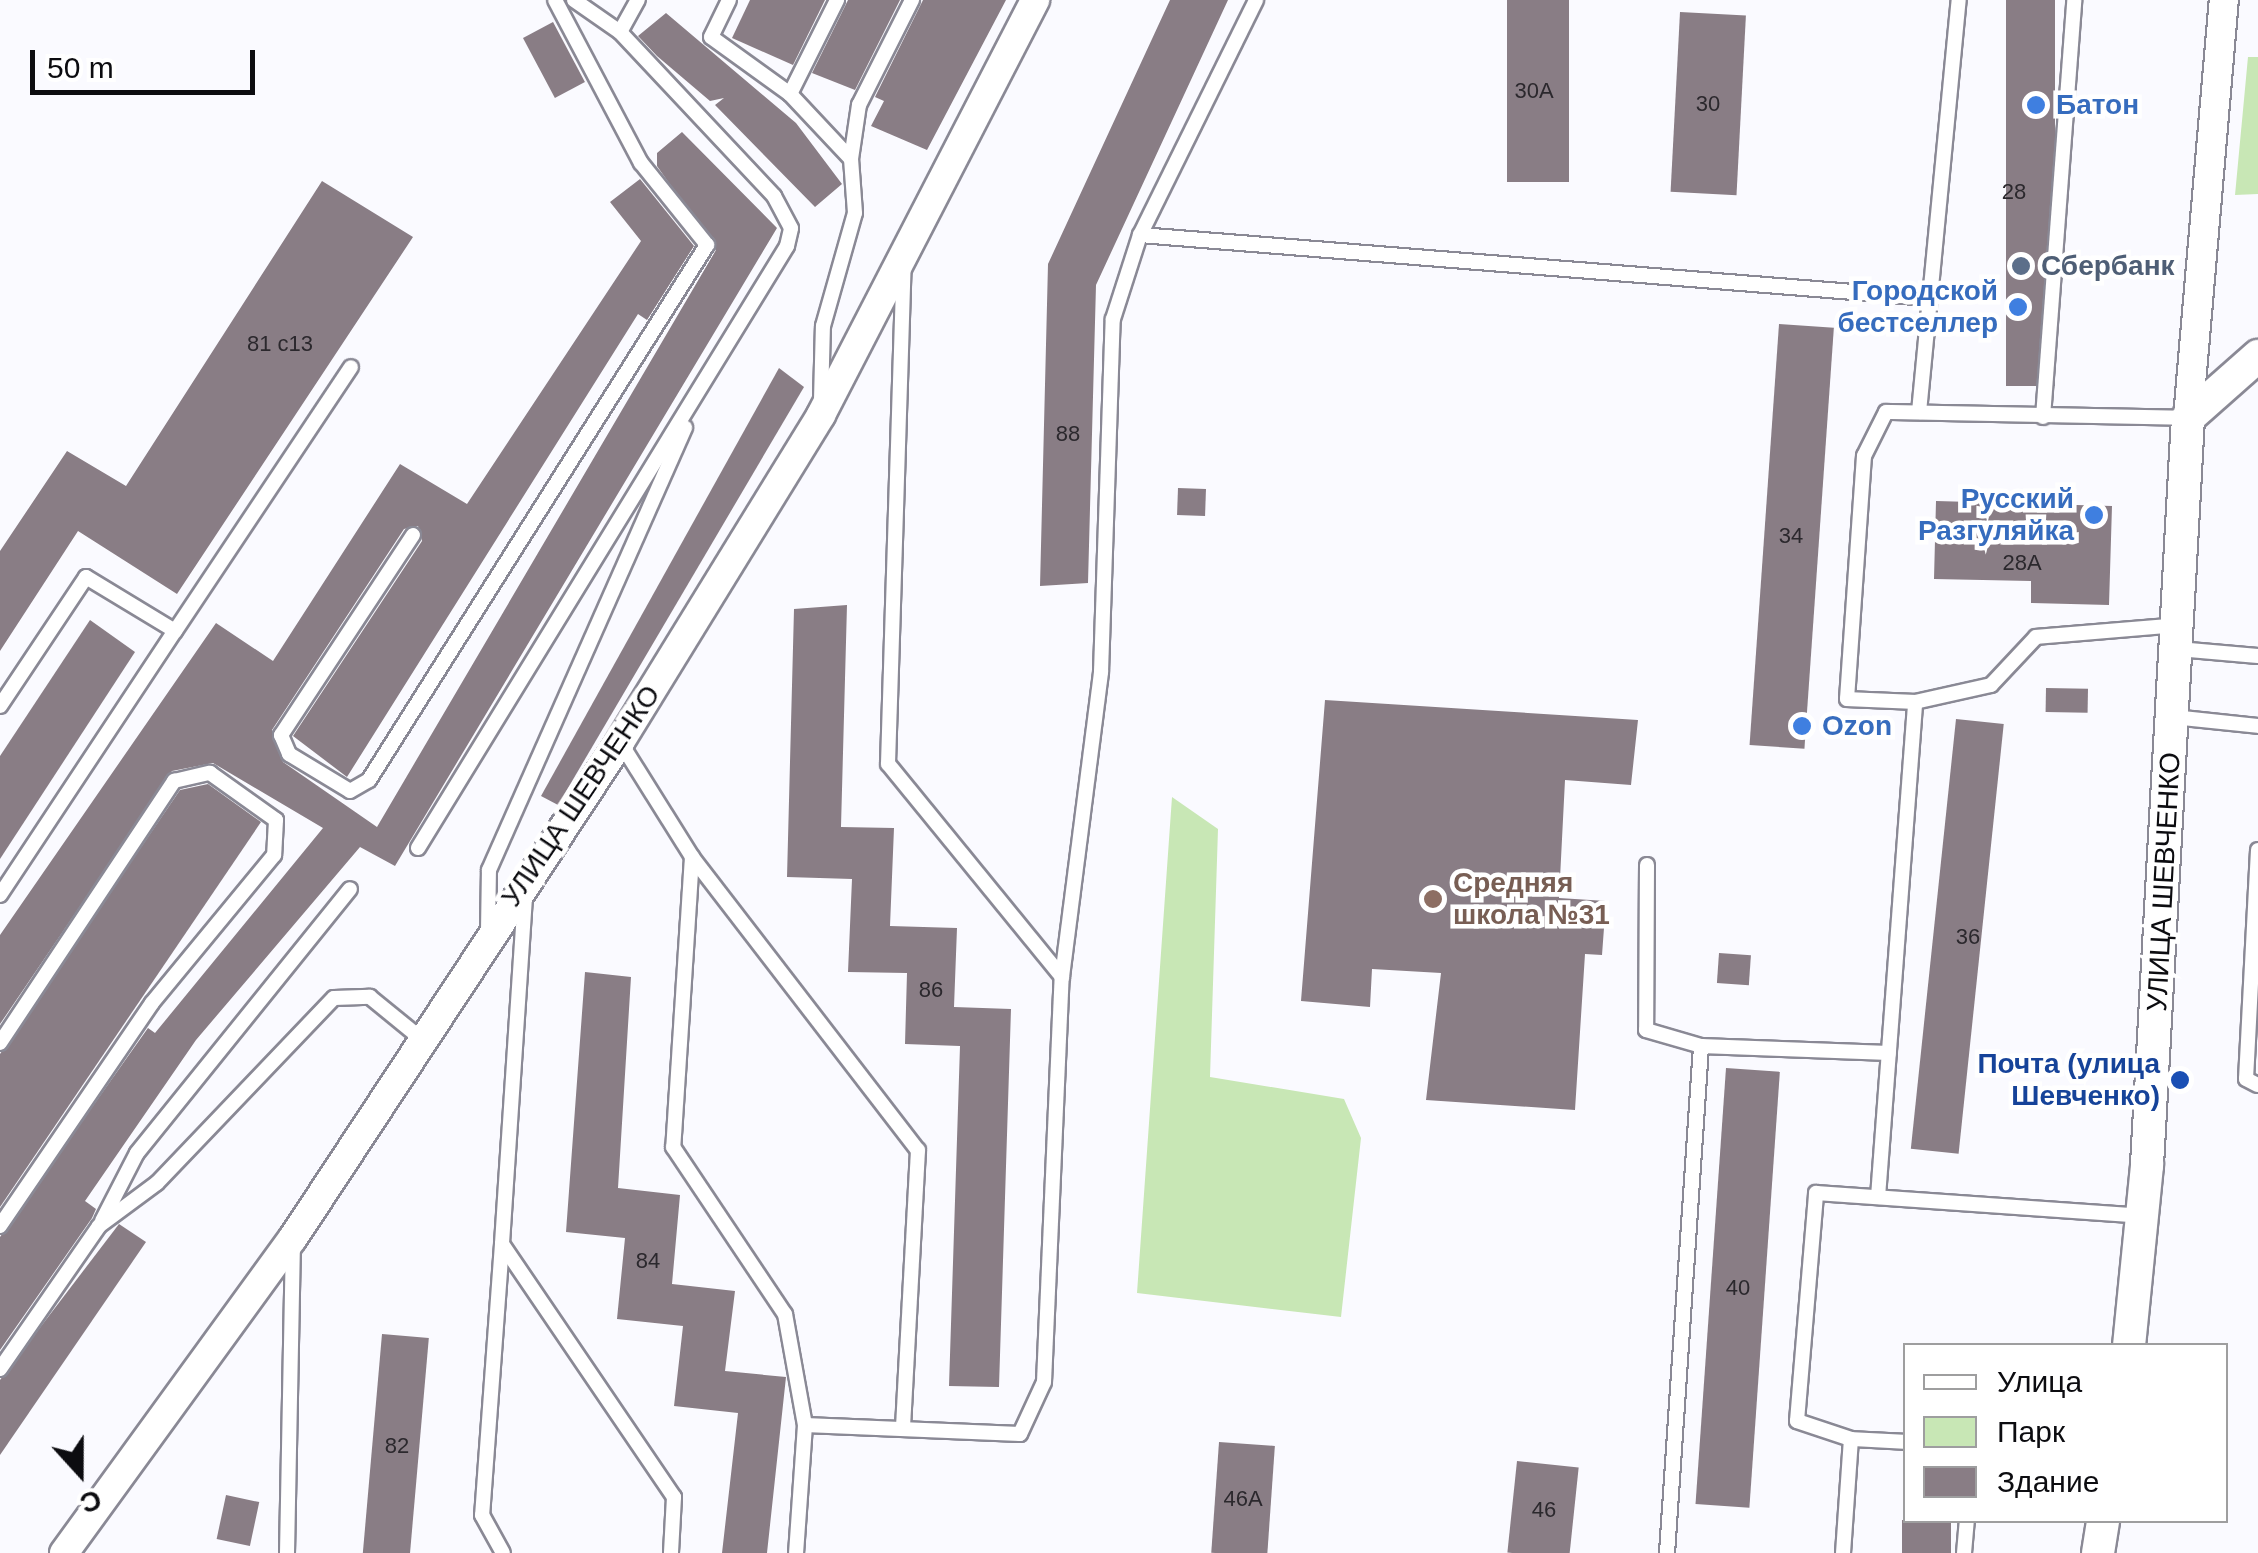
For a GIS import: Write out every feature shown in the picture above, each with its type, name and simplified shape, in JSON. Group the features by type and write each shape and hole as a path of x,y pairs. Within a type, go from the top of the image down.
{"street":[{"name":"УЛИЦА ШЕВЧЕНКО","path":"64,1553 293,1238 488,930 525,889 620,742 821,414 1035,0"},
{"name":"УЛИЦА ШЕВЧЕНКО","path":"2129,1343 2142,1216 2188,418 2224,0"},
{"path":"2188,418 2258,356"},
{"path":"2098,1553 2103,1523"}],"lane":[{"path":"413,535 281,735 288,754 350,791 369,780 706,245 641,163 556,0"},
{"path":"418,848 705,380 791,228 774,196 620,32 574,0"},
{"path":"620,32 638,0"},
{"path":"730,0 711,37 790,94 850,159"},
{"path":"790,94 837,0"},
{"path":"821,414 823,326 855,213 850,159 858,105 912,0"},
{"path":"805,1425 1020,1434 1044,1382 1062,977 1101,672 1112,319 1140,235 1256,0"},
{"path":"1919,412 1959,0"},
{"path":"2043,417 2074,0"},
{"path":"1140,235 1928,298"},
{"path":"904,257 888,764 1062,977"},
{"path":"0,896 351,368"},
{"path":"488,930 488,870 705,380"},
{"path":"2188,418 1886,412 1864,456 1847,699 1915,702 1991,686 2036,637 2178,637 2258,656"},
{"path":"0,706 86,577 175,631"},
{"path":"1878,1197 1915,702"},
{"path":"2173,717 2258,726"},
{"path":"620,742 692,857 918,1150 904,1429"},
{"path":"0,1042 174,781 210,772 276,820 274,855 152,1004 0,1226"},
{"path":"2258,850 2246,1079 2258,1085"},
{"path":"692,857 673,1148 785,1314 805,1425 796,1553"},
{"path":"1646,865 1646,1030 1701,1046 1888,1053"},
{"path":"0,1369 99,1226 137,1154 350,889"},
{"path":"503,1553 482,1515 525,889"},
{"path":"99,1226 157,1183 334,998 370,997 419,1037"},
{"path":"1667,1553 1701,1046"},
{"path":"1903,1442 1852,1439 1797,1421 1816,1193 2142,1216"},
{"path":"287,1553 298,1354 293,1238"},
{"path":"502,1244 674,1496 671,1553"},
{"path":"1843,1553 1852,1439"},
{"path":"1964,1553 1966,1523"}],"green space":[{"path":"2248,57 2258,57 2258,194 2235,195"},
{"path":"1172,797 1218,829 1210,1077 1344,1099 1361,1138 1341,1317 1137,1293"}],"building":[{"path":"750,0 825,0 793,65 732,38"},
{"path":"848,0 900,0 855,90 812,73"},
{"path":"923,0 1006,0 927,150 871,126 884,101 875,97"},
{"path":"1170,0 1228,0 1096,285 1088,583 1040,586 1048,264"},
{"path":"1507,0 1569,0 1569,182 1507,182"},
{"path":"2006,0 2055,0 2055,386 2006,386"},
{"path":"1680,12 1746,15 1736,195 1671,192"},
{"path":"666,13 796,123 842,184 815,207 715,105 724,98 710,101 657,56 638,36"},
{"path":"553,22 585,82 555,98 523,38"},
{"path":"682,132 777,228 395,866 360,847 196,1040 85,1201 96,1209 92,1218 0,1350 0,1237 148,1028 155,1033 323,828 213,763 172,771 0,1024 0,935 216,623 273,661 400,464 467,504 641,241 610,202 640,179 694,246 647,320 638,314 347,777 293,736 422,541 418,526 404,529 272,730 283,762 377,827 716,250 657,166 657,153"},
{"path":"322,181 413,237 177,594 78,531 0,651 0,551 67,451 126,486"},
{"path":"1779,324 1834,328 1804,749 1750,745"},
{"path":"779,368 804,387 558,805 541,796"},
{"path":"1178,488 1206,489 1205,516 1177,515"},
{"path":"1936,501 2112,506 2109,605 2031,603 2031,581 1934,579"},
{"path":"847,605 841,827 894,828 890,926 957,928 954,1007 1011,1009 999,1387 949,1386 960,1046 905,1044 907,973 848,972 852,879 787,877 794,609"},
{"path":"90,620 135,652 0,859 0,756"},
{"path":"2046,688 2088,689 2088,713 2046,712"},
{"path":"1325,700 1638,720 1631,785 1565,780 1559,898 1606,901 1602,955 1585,954 1575,1110 1426,1100 1441,973 1372,969 1370,1007 1301,1001"},
{"path":"1956,719 2004,724 1959,1154 1911,1149"},
{"path":"208,784 261,822 0,1207 0,1054 180,790"},
{"path":"1719,953 1751,955 1749,985 1717,983"},
{"path":"585,972 631,977 618,1188 680,1195 672,1284 735,1291 725,1371 786,1377 767,1553 722,1553 738,1413 674,1406 683,1326 617,1319 625,1238 566,1232"},
{"path":"1726,1068 1780,1072 1749,1508 1696,1504"},
{"path":"119,1224 146,1242 0,1455 0,1380"},
{"path":"382,1334 429,1338 410,1553 363,1553"},
{"path":"1219,1442 1275,1446 1267,1553 1211,1553"},
{"path":"1517,1461 1579,1467 1570,1553 1507,1552"},
{"path":"226,1495 259,1502 250,1546 217,1539"},
{"path":"1902,1520 1951,1523 1951,1553 1902,1553"}],"place":[{"name":"Батон","path":"2036,105"},
{"name":"Сбербанк","path":"2021,266"},
{"name":"Городской бестселлер","path":"2018,307"},
{"name":"Русский Разгуляйка","path":"2094,515"},
{"name":"Ozon","path":"1802,726"},
{"name":"Средняя школа №31","path":"1433,899"},
{"name":"Почта (улица Шевченко)","path":"2180,1080"}]}
